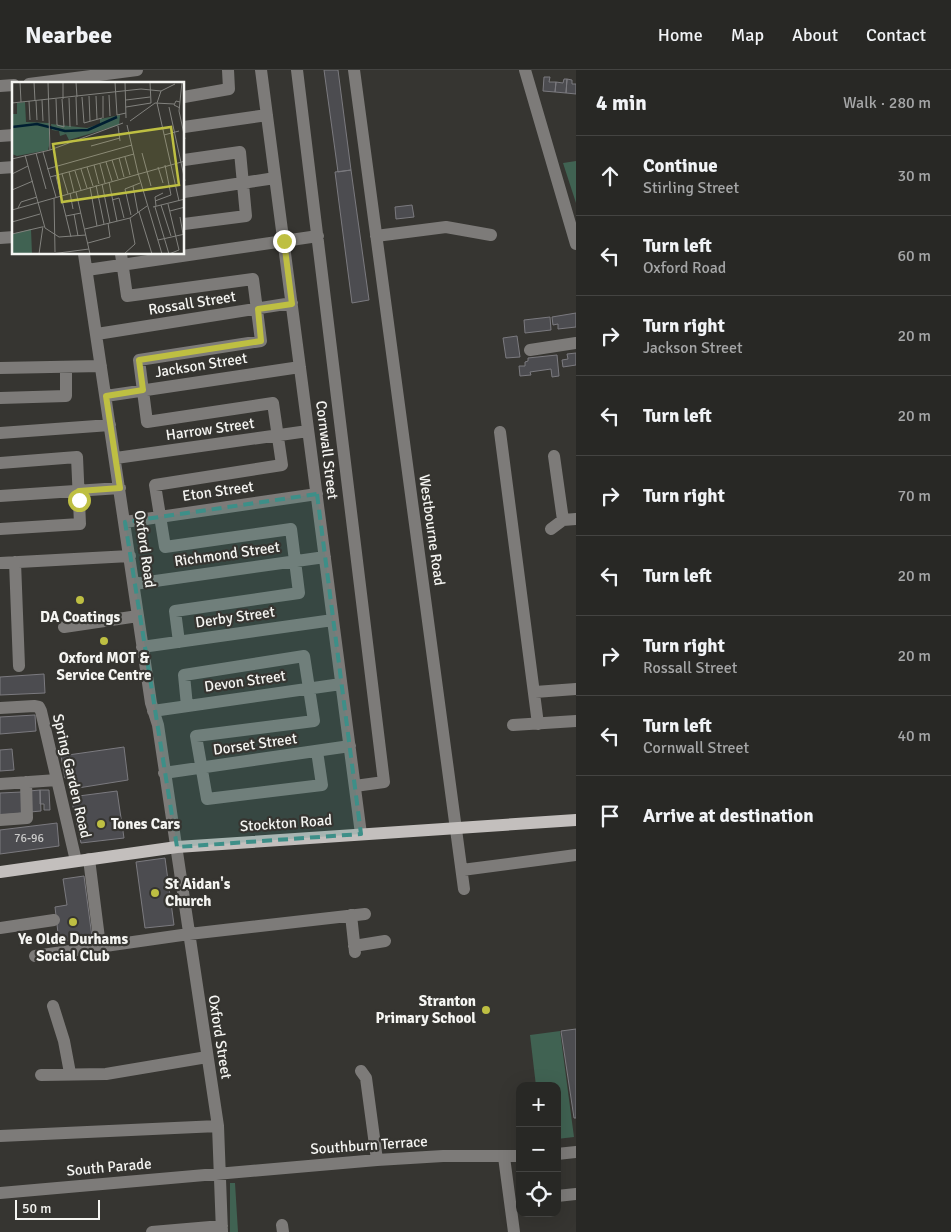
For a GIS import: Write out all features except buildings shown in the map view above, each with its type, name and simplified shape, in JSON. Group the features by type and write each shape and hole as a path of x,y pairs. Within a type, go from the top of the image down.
{"main road":[{"name":"Stockton Road","path":"0,872 176,847 576,820"}],"street":[{"path":"39,82 59,78 137,70"},
{"path":"185,97 229,89 228,70"},
{"name":"Cornwall Street","path":"261,70 361,834"},
{"path":"297,70 384,782 355,786"},
{"name":"Westbourne Road","path":"354,70 444,777 456,828 464,889"},
{"path":"525,70 576,244"},
{"path":"185,128 267,115"},
{"path":"185,160 240,152 246,216 185,224"},
{"path":"185,192 275,178"},
{"path":"376,236 425,228 455,227 491,235"},
{"path":"185,252 318,236"},
{"name":"Oxford Road","path":"84,255 116,458 142,647 158,725 176,847"},
{"path":"87,270 122,259 158,255"},
{"path":"122,259 127,296 254,279 261,341 139,360 147,422 273,403 278,435 282,466 155,485 165,547 291,529 299,593 175,611 179,642"},
{"name":"Rossall Street","path":"96,334 292,304"},
{"path":"530,350 576,343"},
{"path":"0,368 101,366"},
{"path":"0,398 66,396 66,367"},
{"name":"Jackson Street","path":"106,396 300,367"},
{"path":"0,433 110,425"},
{"name":"Harrow Street","path":"116,458 308,431"},
{"path":"500,432 538,724"},
{"path":"551,530 570,520 554,456"},
{"path":"0,463 77,457 80,524 0,529"},
{"path":"0,496 120,488"},
{"name":"Eton Street","path":"124,522 317,494"},
{"path":"0,563 130,556"},
{"name":"Richmond Street","path":"134,584 325,557"},
{"path":"15,562 19,666"},
{"path":"64,627 138,616"},
{"name":"Derby Street","path":"142,647 333,620"},
{"path":"187,706 184,675 304,656 314,721 196,736 207,799 322,785 317,751"},
{"name":"Devon Street","path":"154,711 342,684"},
{"path":"534,692 576,689"},
{"name":"Spring Garden Road","path":"0,708 39,707 57,780 82,860 100,946"},
{"path":"513,725 576,722"},
{"name":"Dorset Street","path":"164,773 350,746"},
{"path":"0,784 57,780"},
{"path":"0,820 27,818 26,782"},
{"name":"Oxford Street","path":"176,847 218,1126 222,1229"},
{"path":"462,870 576,855"},
{"path":"35,956 189,934 364,914"},
{"path":"351,915 355,949 385,941"},
{"path":"0,928 54,920"},
{"path":"53,1006 64,1041 70,1073"},
{"path":"41,1075 70,1073 106,1074 207,1057"},
{"path":"361,1071 366,1078 377,1160"},
{"path":"0,1136 218,1126"},
{"path":"561,1154 576,1152"},
{"name":"Southburn Terrace","path":"220,1173 443,1156 516,1156"},
{"path":"504,1157 515,1200 514,1232"},
{"name":"South Parade","path":"0,1193 220,1173"},
{"path":"561,1196 576,1194"},
{"path":"152,1232 222,1229"}],"highlighted area":[{"path":"317,494 361,834 177,847 125,522"}],"green space":[{"path":"576,161 576,203 563,163"},
{"path":"560,1031 574,1137 561,1139 561,1082 536,1082 530,1035"},
{"path":"230,1183 235,1183 238,1232 230,1232"}],"place":[{"name":"DA Coatings","path":"80,600"},
{"name":"Oxford MOT & Service Centre","path":"104,641"},
{"name":"Tones Cars","path":"101,824"},
{"name":"St Aidan's Church","path":"155,893"},
{"name":"Ye Olde Durhams Social Club","path":"73,922"},
{"name":"Stranton Primary School","path":"486,1010"}],"route":[{"path":"79,500 79,491 120,488 106,396 143,390 139,360 261,341 258,309 292,304 284,241"}]}
